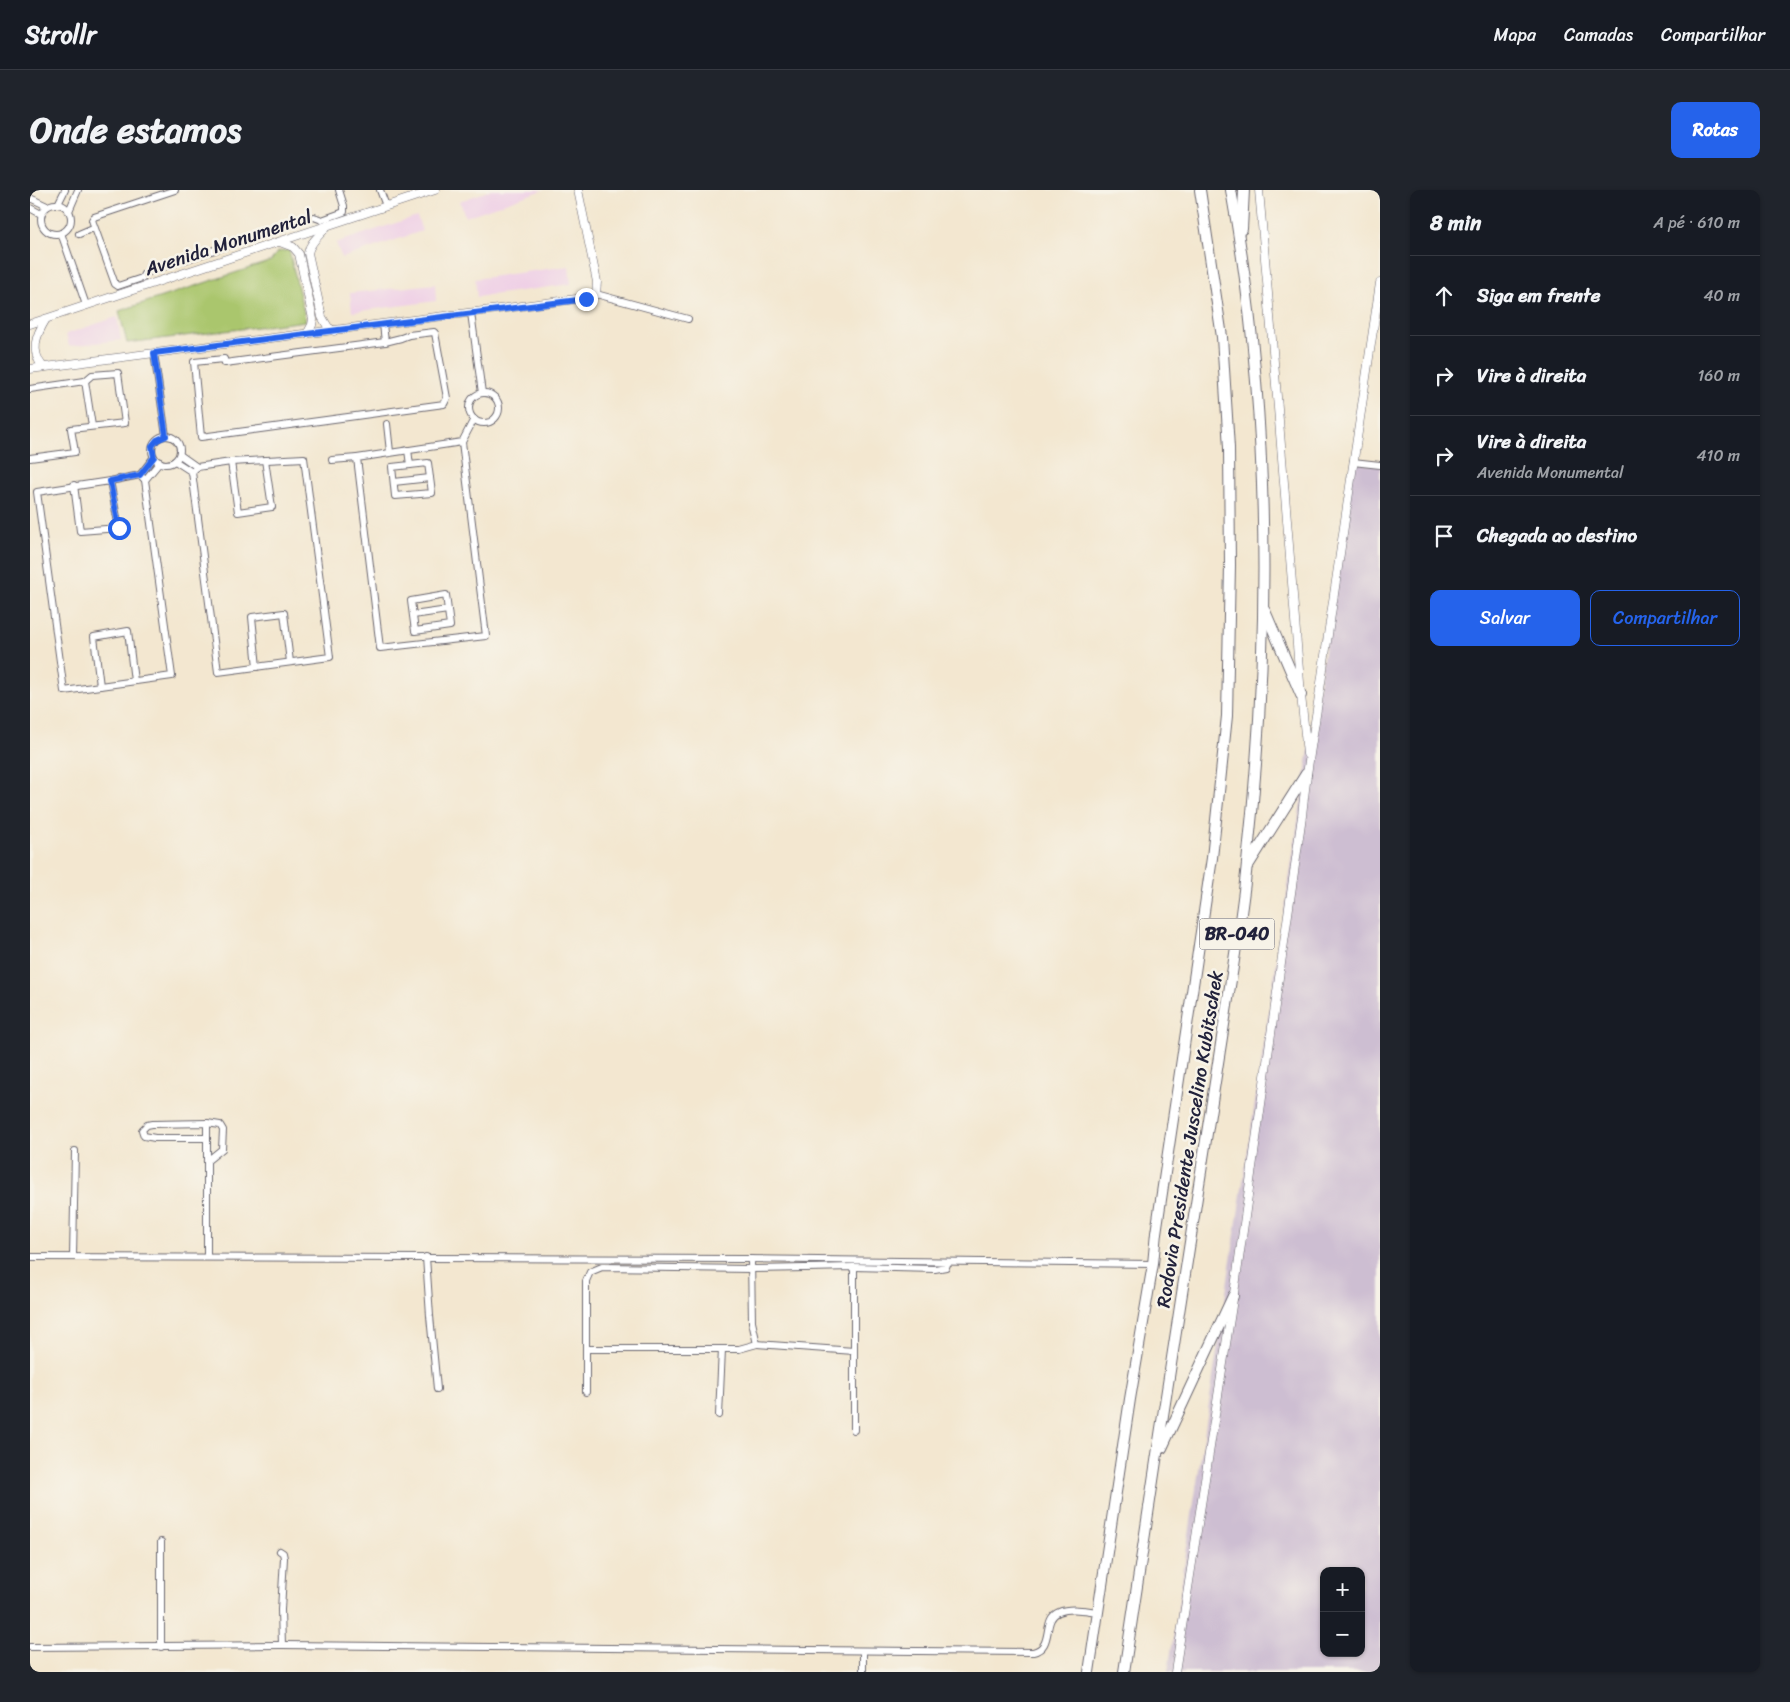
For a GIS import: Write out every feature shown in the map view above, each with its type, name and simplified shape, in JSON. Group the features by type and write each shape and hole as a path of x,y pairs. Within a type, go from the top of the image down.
{"highway":[{"name":"Rodovia Presidente Juscelino Kubitschek","path":"1089,1672 1128,1408 1153,1264 1157,1224 1212,858 1227,716 1230,565 1229,448 1222,336 1200,190"},
{"name":"Rodovia Presidente Juscelino Kubitschek","path":"1124,1672 1217,1076 1247,867 1259,733 1264,508 1259,412 1241,242 1231,190"},
{"path":"1241,242 1244,190"},
{"path":"1263,606 1300,695"},
{"path":"1247,867 1306,774"},
{"path":"1157,1458 1233,1296"}],"street":[{"path":"58,204 64,190"},
{"path":"69,211 78,190"},
{"path":"175,190 94,217 92,220 93,228 115,284 118,286 142,278 146,273 233,243 314,217 322,220 344,212 339,190"},
{"path":"380,190 386,206"},
{"name":"Avenida Monumental","path":"30,324 435,190"},
{"path":"578,190 598,282 596,294"},
{"path":"1258,190 1279,418 1300,695 1308,761"},
{"path":"30,198 47,206 58,204 64,206 69,211 71,217 67,230 53,234 46,231 42,225 41,214 47,206"},
{"path":"30,208 41,214"},
{"path":"328,226 311,243 308,253 322,318 328,327 334,331"},
{"path":"79,234 93,228"},
{"path":"61,233 86,305"},
{"path":"280,242 293,247 299,254 313,319 307,334"},
{"path":"233,243 237,256"},
{"path":"221,247 225,259"},
{"path":"1175,1672 1233,1296 1298,845 1306,774 1316,724 1380,283"},
{"path":"30,369 586,299 596,294 688,319"},
{"path":"470,313 482,393"},
{"path":"44,367 38,362 34,348 35,337 46,319"},
{"path":"383,324 385,342"},
{"path":"408,334 436,334 448,398 444,404 201,437 194,362 224,359 225,363 385,342 408,334"},
{"path":"154,353 166,436"},
{"path":"30,389 85,381 92,376 118,373 125,423 71,428 75,452 30,458"},
{"path":"85,381 92,426"},
{"path":"482,393 489,394 495,398 498,404 498,412 495,418 488,422 474,419 469,410 469,404 476,395 482,393"},
{"path":"357,458 380,648 486,636 462,442 474,419"},
{"path":"387,424 390,452"},
{"path":"166,436 176,440 180,446 177,458 171,463 164,464 157,460 152,446 157,440 166,436"},
{"path":"332,460 462,442"},
{"path":"408,450 410,465"},
{"path":"177,458 195,469 232,462 304,458 330,657 218,672 195,469"},
{"path":"140,475 145,480 172,676 64,690 37,492 140,475 157,460"},
{"path":"145,480 157,460"},
{"path":"232,462 238,512 272,508 265,460"},
{"path":"428,462 430,478 432,493 395,496 392,467 428,462"},
{"path":"1353,462 1380,465"},
{"path":"394,482 430,478"},
{"path":"74,485 80,531 119,528 110,481"},
{"path":"446,595 448,610 450,626 414,631 411,601 446,595"},
{"path":"412,615 448,610"},
{"path":"257,667 252,618 284,613 290,662"},
{"path":"431,629 433,642"},
{"path":"100,686 94,637 128,631 134,681"},
{"path":"207,1123 207,1257"},
{"path":"207,1138 155,1138 144,1136 142,1130 147,1125 152,1124 207,1123 220,1125 223,1130 222,1149 207,1161"},
{"path":"73,1257 75,1151"},
{"path":"30,1257 751,1259 1153,1264"},
{"path":"426,1258 437,1389"},
{"path":"751,1259 752,1322 757,1344"},
{"path":"586,1392 586,1281 590,1272 595,1269 602,1267 751,1269 854,1267 935,1269 946,1267 948,1262"},
{"path":"854,1267 854,1430"},
{"path":"586,1349 722,1349 746,1348 757,1344 854,1350"},
{"path":"720,1415 722,1349"},
{"path":"161,1542 161,1647"},
{"path":"280,1551 283,1553 284,1558 281,1610 282,1645"},
{"path":"30,1647 282,1645 1033,1652 1040,1650 1044,1645 1048,1626 1056,1614 1061,1611 1071,1610 1099,1612"},
{"path":"863,1651 863,1672"}],"shaded area":[{"path":"491,190 543,190 465,217 460,201"},
{"path":"417,216 422,231 342,258 336,243"},
{"path":"569,266 571,284 477,297 475,279"},
{"path":"435,284 436,301 352,312 350,293"},
{"path":"117,317 121,340 69,346 66,334"},
{"path":"1353,462 1380,466 1380,1672 1168,1672"}],"green space":[{"path":"289,250 306,321 127,343 119,311 271,261 277,252"}],"route":[{"path":"119,528 110,481 140,475 154,457 152,446 157,440 166,436 154,353 586,299"}]}
